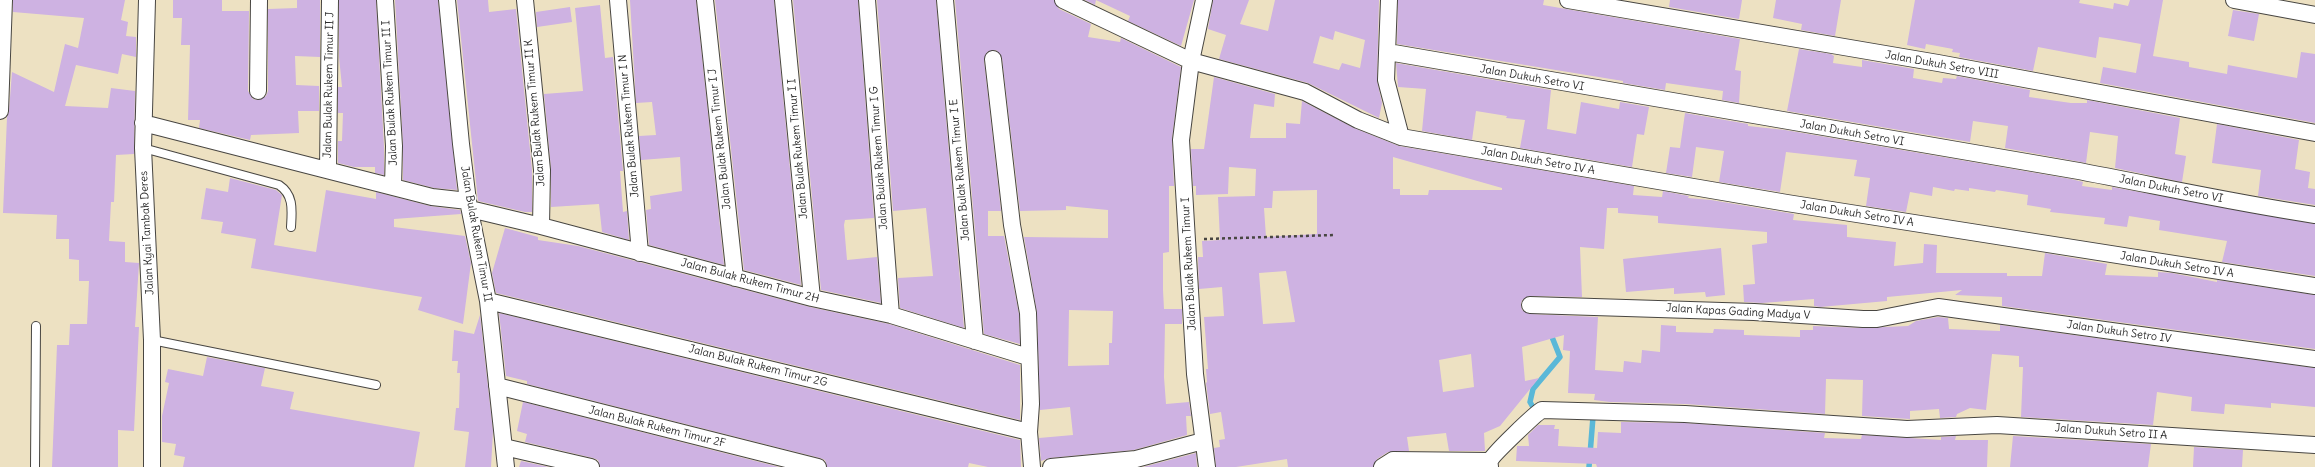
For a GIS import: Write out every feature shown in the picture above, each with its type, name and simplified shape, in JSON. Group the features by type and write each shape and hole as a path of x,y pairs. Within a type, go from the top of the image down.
{"street":[{"path":"0,111 4,0"},
{"name":"Jalan Kyai Tambak Deres","path":"147,0 143,148 152,340 152,467"},
{"path":"258,91 259,0"},
{"name":"Jalan Bulak Rukem Timur II J","path":"328,170 330,0"},
{"name":"Jalan Bulak Rukem Timur II I","path":"385,0 394,146 393,187"},
{"name":"Jalan Bulak Rukem Timur II","path":"447,0 469,205 488,301 506,467"},
{"name":"Jalan Bulak Rukem Timur II K","path":"525,0 542,170 541,226"},
{"name":"Jalan Bulak Rukem Timur I N","path":"618,0 640,252"},
{"name":"Jalan Bulak Rukem Timur I J","path":"705,0 735,278"},
{"name":"Jalan Bulak Rukem Timur I I","path":"783,0 812,298"},
{"name":"Jalan Bulak Rukem Timur I G","path":"867,0 891,315"},
{"name":"Jalan Bulak Rukem Timur I E","path":"945,0 975,341"},
{"name":"Jalan Dukuh Setro IV A","path":"1064,0 1079,3 1191,61 1305,92 1358,120 1401,137 1795,204 2315,286"},
{"name":"Jalan Bulak Rukem Timur I","path":"1204,0 1191,61 1181,140 1195,374 1207,467"},
{"path":"1389,0 1386,80 1401,137"},
{"name":"Jalan Dukuh Setro VIII","path":"1568,0 1938,63 2315,133"},
{"path":"2234,0 2315,15"},
{"name":"Jalan Dukuh Setro VI","path":"1388,52 1615,93 2073,170 2264,208 2315,215"},
{"path":"993,59 1012,225 1028,313 1028,357 1031,404 1029,432 1032,467"},
{"name":"Jalan Bulak Rukem Timur 2H","path":"143,123 432,197 469,205 541,226 812,298 891,315 1028,357"},
{"name":"Jalan Bulak Rukem Timur 2G","path":"488,301 1029,432"},
{"name":"Jalan Kapas Gading Madya V","path":"1530,305 1754,312 1863,319 1877,319 1924,308"},
{"name":"Jalan Dukuh Setro IV","path":"1924,308 1952,308 2315,359"},
{"name":"Jalan Bulak Rukem Timur 2F","path":"497,386 818,467"},
{"name":"Jalan Dukuh Setro II A","path":"1490,464 1535,415 1542,410 1685,414 1907,429 1997,425 2315,445"},
{"path":"1051,467 1136,459 1203,441"},
{"path":"504,447 591,467"},
{"path":"1382,467 1393,460 1490,464"}],"lane":[{"path":"143,148 279,185 286,190 290,199 291,227"},
{"path":"35,467 36,326"},
{"path":"152,340 376,385"}],"path":[{"path":"1187,240 1334,235"}],"building":[{"path":"13,0 125,0 121,20 128,22 126,36 136,37 136,57 122,54 118,74 76,65 65,106 108,108 111,88 135,91 134,154 116,155 114,202 111,202 109,241 125,242 125,262 139,263 135,327 139,327 134,431 118,430 118,467 52,467 57,345 69,345 70,324 87,324 89,281 79,281 79,260 69,259 69,239 56,239 57,215 3,213 7,117 9,111 12,72 54,92 65,44 78,48 84,18 13,12"},
{"path":"173,0 222,0 222,11 249,11 248,91 253,99 258,100 266,96 268,91 268,9 297,8 297,0 320,0 320,57 295,56 296,85 319,86 319,111 298,111 299,133 251,135 250,140 199,128 200,120 188,120 190,45 181,45 182,18 173,18"},
{"path":"339,0 376,0 384,146 384,175 375,173 375,167 354,167 338,163 338,141 342,141 343,113 338,113 338,87 342,87 339,57"},
{"path":"395,0 438,0 457,190 434,188 403,180 403,145"},
{"path":"457,0 488,0 489,12 516,9 532,170 532,212 525,212 478,201"},
{"path":"630,0 696,0 724,265 649,245 646,210 651,209 650,196 682,191 680,157 641,160 639,136 656,135 652,102 636,103"},
{"path":"715,0 774,0 801,285 744,270"},
{"path":"793,0 858,0 874,218 845,220 844,225 847,260 877,257 881,303 821,290"},
{"path":"877,0 936,0 964,328 900,308 898,278 933,276 926,208 893,211"},
{"path":"955,0 1054,0 1059,9 1091,24 1088,37 1120,42 1121,38 1181,67 1172,139 1174,186 1169,186 1169,252 1163,253 1163,290 1164,309 1182,309 1182,324 1165,324 1164,377 1166,404 1189,402 1191,416 1186,416 1187,435 1134,450 1050,458 1041,461 1039,438 1073,435 1070,407 1040,410 1037,313 1024,237 1108,238 1108,210 1066,206 1066,210 1020,211 1002,58 996,50 987,52 984,60 1001,211 988,211 988,236 1004,236 1019,314 1020,344 984,334","holes":["1069,310 1113,311 1112,343 1109,343 1109,365 1068,366"]},
{"path":"1085,0 1096,0 1095,5"},
{"path":"1096,0 1194,0 1181,46 1128,21 1130,16"},
{"path":"1213,0 1249,0 1240,24 1268,31 1275,0 1379,0 1377,80 1382,103 1379,118 1308,83 1219,59 1226,35 1208,29","holes":["1335,31 1365,40 1360,68 1342,63 1339,70 1313,63 1320,36 1333,40"]},
{"path":"1398,0 1544,0 1543,5 1740,39 1735,70 1741,71 1739,103 1722,100 1723,91 1666,83 1665,90 1623,83 1623,81 1397,44"},
{"path":"1670,0 1742,0 1739,19 1669,7"},
{"path":"1776,0 1841,0 1835,36 1801,30 1802,24 1773,18"},
{"path":"1915,0 2080,0 2079,3 2113,9 2114,3 2128,6 2130,0 2163,0 2153,56 2189,62 2189,67 2227,74 2228,65 2297,78 2301,52 2315,54 2315,123 2100,83 2103,67 2136,73 2141,44 2099,37 2096,58 2038,47 2033,71 1959,57 1960,53 1952,52 1953,49 1926,44 1925,49 1907,45"},
{"path":"600,5 605,58 613,57 623,171 620,171 623,212 627,211 629,240 602,232 599,204 551,207 551,169 544,94 583,91 575,8"},
{"path":"570,7 572,22 537,27 536,12"},
{"path":"2233,10 2259,14 2254,41 2228,36"},
{"path":"1799,49 1831,54 1834,56 1833,63 1862,67 1862,60 1914,69 1913,78 1942,83 1943,78 1956,79 1957,76 2030,90 2029,97 2071,103 2087,103 2087,100 2180,118 2175,154 2186,156 2182,182 2115,168 2118,136 2090,132 2086,163 2005,148 2008,126 1973,121 1970,142 1787,111"},
{"path":"1396,63 1551,90 1547,129 1576,134 1581,102 1619,109 1620,102 1649,107 1644,135 1637,134 1632,167 1520,148 1525,120 1506,118 1507,116 1476,111 1472,140 1422,131 1426,89 1398,87"},
{"path":"1214,77 1275,94 1274,107 1254,104 1250,138 1286,138 1286,123 1300,124 1302,101 1354,128 1399,146 1634,186 1633,195 1662,197 1663,191 1689,196 1688,198 1711,200 1794,214 1793,220 1847,225 1847,237 1896,242 1894,266 1923,263 1924,244 1937,245 1936,273 2007,273 2007,276 2042,276 2045,253 2107,264 2105,275 2158,277 2158,272 2172,273 2217,282 2217,280 2315,295 2315,349 2002,306 2002,297 1955,295 1962,290 1887,297 1887,301 1820,307 1814,306 1814,299 1762,303 1744,302 1743,285 1755,284 1752,245 1767,243 1767,232 1658,223 1658,216 1618,213 1618,208 1607,208 1604,249 1580,247 1582,297 1530,296 1522,300 1521,304 1522,310 1530,314 1598,317 1595,370 1623,372 1624,361 1641,363 1642,350 1660,352 1661,325 1676,326 1676,332 1713,333 1714,329 1744,330 1744,335 1800,337 1800,330 1813,330 1813,326 1863,328 1908,326 1916,321 1938,317 1948,318 1949,329 2000,331 2000,325 2315,368 2315,407 2271,403 2271,408 2225,404 2224,414 2191,411 2192,397 2157,392 2153,425 2021,417 2023,367 2019,367 2019,356 1992,354 1986,410 1970,408 1957,414 1956,417 1940,418 1939,409 1910,411 1910,419 1862,416 1863,380 1826,379 1825,414 1685,404 1610,402 1594,400 1595,394 1568,393 1570,351 1563,350 1564,335 1522,347 1525,381 1539,378 1500,426 1484,433 1485,451 1449,451 1446,433 1407,437 1409,451 1388,452 1377,459 1373,467 1288,467 1287,459 1236,467 1216,467 1214,448 1220,447 1219,440 1225,439 1221,412 1210,414 1206,383 1206,369 1208,369 1204,317 1224,316 1222,287 1199,289 1198,257 1203,257 1202,241 1220,240 1218,197 1255,196 1256,169 1229,167 1228,194 1196,195 1196,186 1193,186 1191,149 1204,149","holes":["1393,157 1502,188 1502,190 1429,190 1428,195 1400,195 1400,189 1393,189","1317,190 1317,234 1266,237 1264,208 1272,208 1273,191","1286,271 1295,322 1263,324 1259,273","1471,354 1474,387 1443,392 1439,360"]},
{"path":"1685,113 1748,124 1748,126 1785,130 2071,179 2083,182 2082,186 2112,190 2112,187 2315,224 2315,276 2222,262 2227,241 2159,230 2160,221 2129,216 2127,227 2104,224 2105,218 2050,212 2051,209 2027,205 2028,195 1996,190 1995,192 1969,188 1969,191 1955,189 1954,191 1933,187 1932,196 1910,192 1906,212 1866,206 1870,178 1854,176 1857,160 1786,152 1780,192 1719,182 1724,151 1696,147 1692,177 1666,173 1670,147 1680,148"},
{"path":"2217,124 2299,140 2295,169 2310,172 2308,188 2315,189 2315,205 2258,196 2261,170 2212,163"},
{"path":"230,178 276,190 282,195 274,245 316,252 326,190 376,199 376,192 430,206 460,210 461,214 394,219 394,227 465,236 471,263 463,324 418,310 422,297 251,268 256,239 221,233 223,222 201,219 206,188 228,192"},
{"path":"505,228 538,237 538,240 578,246 810,307 889,324 1020,365 1020,420 496,293 492,273"},
{"path":"1721,248 1725,295 1706,297 1705,292 1674,294 1674,288 1626,292 1623,259"},
{"path":"499,313 1020,440 1021,467 988,467 969,463 968,467 827,467 825,460 820,458 527,384 527,381 506,376"},
{"path":"480,315 493,431 491,467 465,467 469,432 454,430 456,408 459,408 460,373 457,373 458,361 452,361 454,330 474,334"},
{"path":"207,357 265,368 261,386 294,392 290,409 420,432 414,467 183,467 185,457 174,455 176,444 162,442 162,416 169,383 165,382 168,369 203,376"},
{"path":"523,402 779,467 600,467 598,460 593,458 525,442 527,434 517,431"},
{"path":"1621,422 1685,423 1825,433 1824,438 1861,439 1862,435 1941,440 1941,437 1956,436 1955,440 1988,440 1987,467 1597,467 1596,464 1516,461 1517,446 1529,446 1528,435 1538,425 1555,425 1554,429 1559,429 1558,446 1597,448 1598,432 1621,433"},
{"path":"2013,436 2151,444 2148,467 2010,467"},
{"path":"2194,447 2243,450 2242,467 2193,467"},
{"path":"1196,453 1197,467 1143,467"},
{"path":"521,461 549,467 519,467"}],"waterway":[{"path":"1534,409 1530,402 1533,389 1560,357 1550,332"},
{"path":"1588,417 1593,417 1589,467"}]}
